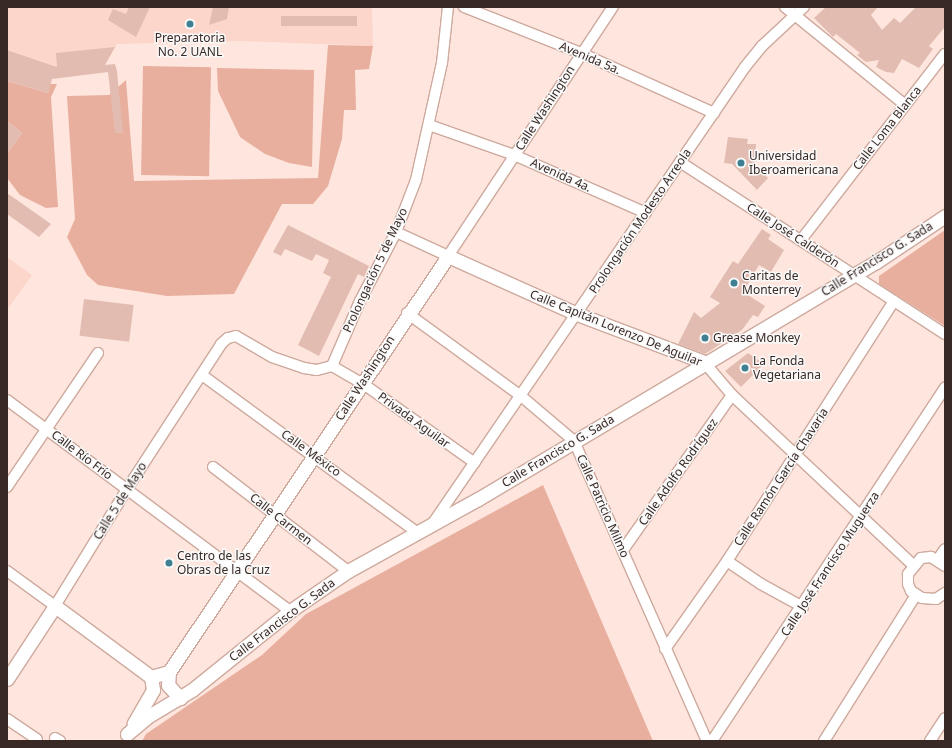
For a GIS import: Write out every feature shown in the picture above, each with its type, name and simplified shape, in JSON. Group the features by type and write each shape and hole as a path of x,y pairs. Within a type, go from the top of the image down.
{"street":[{"name":"Prolongación 5 de Mayo","path":"332,366 360,300 396,232 416,180 442,63 448,7"},
{"name":"Avenida 5a.","path":"464,7 581,53 714,113"},
{"name":"Calle Washington","path":"169,672 237,569 315,456 407,313 448,256 581,53 613,7"},
{"path":"785,7 904,105"},
{"name":"Prolongación Modesto Arreola","path":"433,524 680,162 762,46 804,7"},
{"name":"Calle Loma Blanca","path":"801,240 945,54"},
{"name":"Avenida 4a.","path":"429,124 514,155 646,213"},
{"name":"Calle José Calderón","path":"680,162 945,334"},
{"name":"Calle Francisco G. Sada","path":"125,738 147,717 180,698 290,611 348,571 418,533 574,441 704,362 854,274 945,216"},
{"name":"Calle Capitán Lorenzo De Aguilar","path":"396,232 577,314 704,362 732,394 862,514 913,565"},
{"name":"Calle Ramón García Chavaria","path":"665,650 727,561 894,301"},
{"name":"Calle Patricio Milmo","path":"407,313 521,396 574,441 623,550 665,650 708,741"},
{"name":"Calle 5 de Mayo","path":"7,679 221,344 233,336 242,339 272,356 304,368 317,370 332,366"},
{"path":"7,487 48,430 98,353"},
{"path":"675,380 682,367 680,353"},
{"name":"Privada Aguilar","path":"332,366 362,383 475,463"},
{"name":"Calle México","path":"202,375 315,456 418,533"},
{"name":"Calle José Francisco Muguerza","path":"712,741 802,607 945,387"},
{"name":"Calle Adolfo Rodríguez","path":"623,550 732,394"},
{"name":"Calle Río Frío","path":"7,400 237,569 290,611"},
{"name":"Calle Carmen","path":"213,467 275,513 348,571"},
{"path":"945,549 942,562 921,558 913,565 908,574 908,584 916,595 928,600 945,593"},
{"path":"727,561 761,584 802,607"},
{"path":"7,571 151,677 153,690 125,738"},
{"path":"824,741 916,595"},
{"path":"151,677 169,672 168,685 180,698"},
{"path":"930,741 945,718"},
{"path":"7,719 37,739"}],"shaded area":[{"name":"Preparatoria No. 2 UANL","path":"7,7 372,7 373,46 239,41 117,44 105,65 57,67 7,50"},
{"path":"328,45 373,46 369,69 355,70 356,110 344,110 342,139 328,186 313,204 282,204 234,294 167,296 98,285 87,275 67,237 75,219 67,96 109,95 126,80 134,181 318,178"},
{"path":"143,66 211,67 209,176 141,175"},
{"path":"217,68 314,70 312,167 289,163 265,154 240,137 218,91"},
{"path":"7,81 48,93 50,84 57,84 51,97 58,207 46,208 20,195 7,178 7,153 22,133 7,121"},
{"path":"945,230 945,326 879,284 879,276"},
{"path":"7,257 32,275 7,310"},
{"path":"543,485 653,741 142,741 146,734 262,655 306,614"}],"building":[{"path":"129,7 150,7 136,37 108,20 113,9 126,14"},
{"path":"213,7 229,7 227,19 209,25"},
{"path":"826,7 878,7 871,15 882,30 894,18 900,23 916,7 945,7 945,27 929,46 933,49 919,68 902,59 894,73 886,72 876,67 879,60 866,62 857,55 860,53 836,34 833,37 814,18"},
{"path":"281,16 357,16 357,26 281,26"},
{"path":"115,47 105,65 115,64 117,71 123,133 115,133 108,72 52,79 48,93 7,81 7,50 57,67 56,53"},
{"path":"7,121 22,133 7,153"},
{"name":"Universidad Iberoamericana","path":"728,137 748,139 747,144 756,144 755,165 768,178 757,190 732,164 724,163"},
{"path":"7,193 51,224 39,237 7,214"},
{"path":"288,225 369,266 364,277 358,274 319,356 298,345 331,277 323,273 329,260 316,254 312,261 285,249 281,256 273,252"},
{"path":"762,229 771,235 768,239 784,250 771,272 759,265 743,292 765,306 758,317 753,315 742,330 705,354 678,344 694,312 701,318 720,303 710,297 733,261 738,264"},
{"path":"84,299 134,305 129,342 79,336"},
{"name":"La Fonda Vegetariana","path":"748,353 764,364 741,387 725,371"}],"place":[{"name":"Preparatoria No. 2 UANL","path":"190,24"},
{"name":"Universidad Iberoamericana","path":"741,163"},
{"name":"Caritas de Monterrey","path":"734,283"},
{"name":"Grease Monkey","path":"705,338"},
{"name":"La Fonda Vegetariana","path":"745,368"},
{"name":"Centro de las Obras de la Cruz","path":"169,563"}]}
